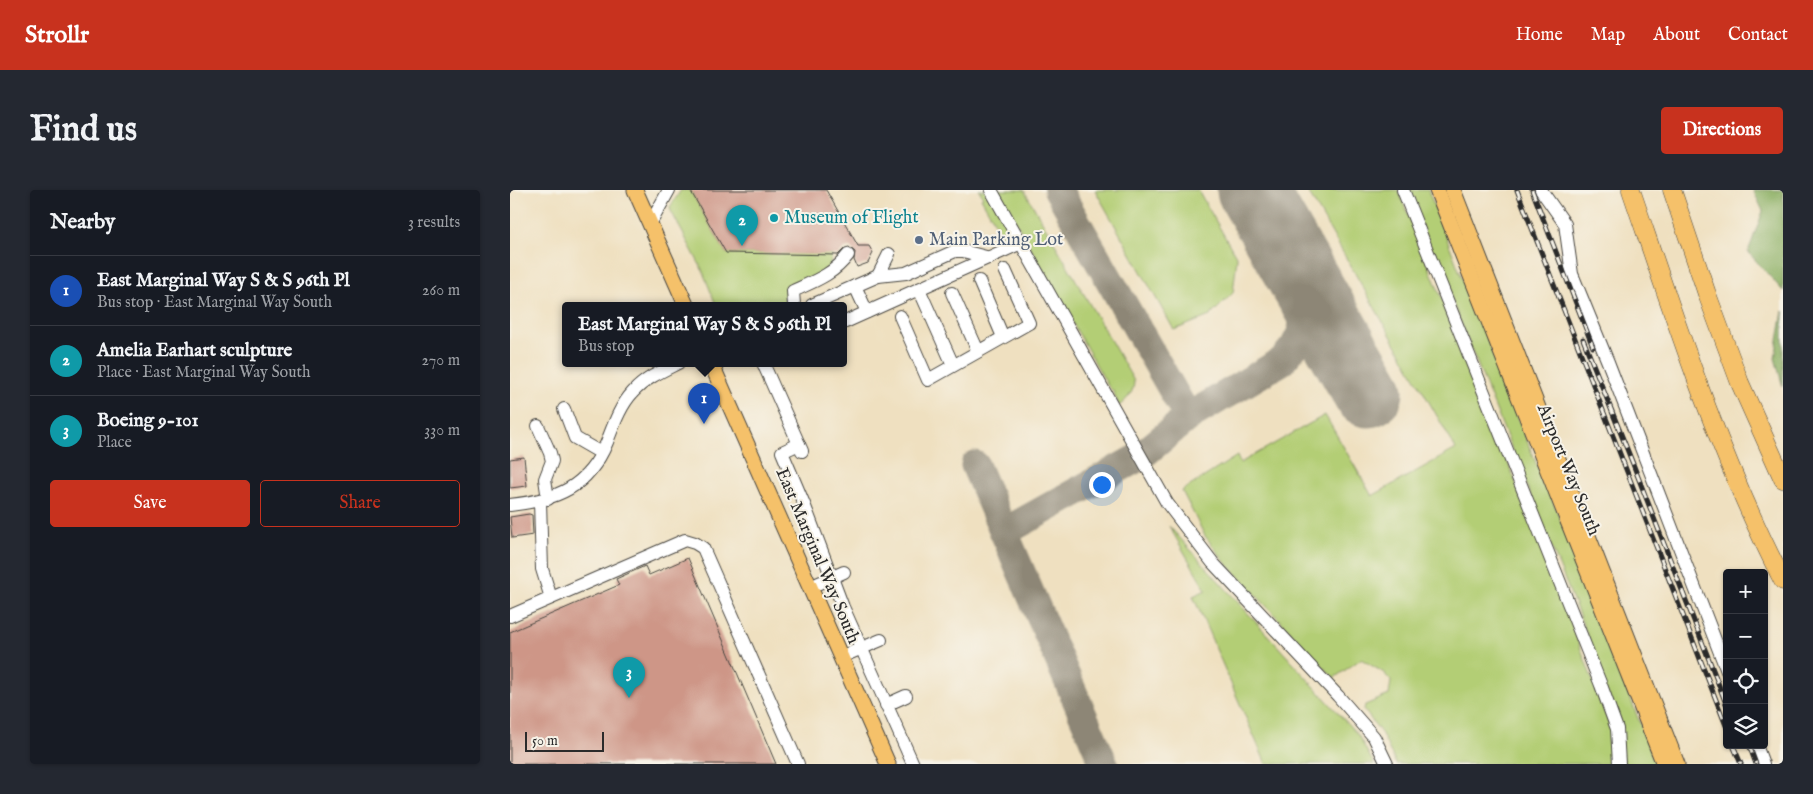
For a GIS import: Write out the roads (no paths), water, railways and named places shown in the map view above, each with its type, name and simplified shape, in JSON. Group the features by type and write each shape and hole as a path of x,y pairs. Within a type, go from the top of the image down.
{"highway":[{"path":"1631,190 1706,402 1740,489 1783,581"},
{"path":"1672,190 1707,294 1740,383 1783,479"}],"main road":[{"path":"635,190 685,302"},
{"name":"Airport Way South","path":"1437,190 1664,764"},
{"name":"Airport Way South","path":"1453,190 1677,764"},
{"name":"East Marginal Way South","path":"714,367 888,764"}],"street":[{"path":"650,224 669,190"},
{"path":"991,190 1167,503 1213,563 1374,737 1387,764"},
{"path":"1403,190 1601,685 1616,729 1619,764"},
{"path":"1541,190 1566,224 1572,274 1608,362 1723,661"},
{"path":"847,321 1021,243"},
{"path":"819,302 878,276 906,273 955,251 963,251 990,258"},
{"path":"878,276 889,254"},
{"path":"794,302 794,291 826,276 838,267 848,255"},
{"path":"900,316 928,380 1028,323 1005,270"},
{"path":"979,281 1003,337"},
{"path":"855,286 867,312"},
{"path":"920,289 953,365"},
{"path":"952,293 978,351"},
{"path":"510,505 544,500 573,487 587,474 602,453 616,417 633,392 655,374 670,367"},
{"path":"765,367 801,448 782,452 804,504 838,574 861,648 913,764"},
{"path":"564,409 575,438 602,453"},
{"path":"538,426 552,461 546,479 544,500 542,570 551,598"},
{"path":"510,616 685,540 695,543 703,548 798,764"},
{"path":"810,587 838,574"},
{"path":"841,657 881,640"},
{"path":"886,705 906,696"},
{"path":"1757,749 1763,764"}],"railway":[{"path":"1517,190 1723,718"},
{"path":"1532,190 1593,347"},
{"path":"1583,339 1726,704"},
{"path":"1735,749 1741,764"},
{"path":"1750,749 1756,764"}],"place":[{"name":"Museum of Flight","path":"774,218"},
{"name":"Main Parking Lot","path":"919,240"},
{"name":"Amelia Earhart sculpture","path":"742,246"},
{"name":"East Marginal Way S & S 96th Pl","path":"704,424"},
{"name":"Boeing 9-101","path":"629,698"}]}
